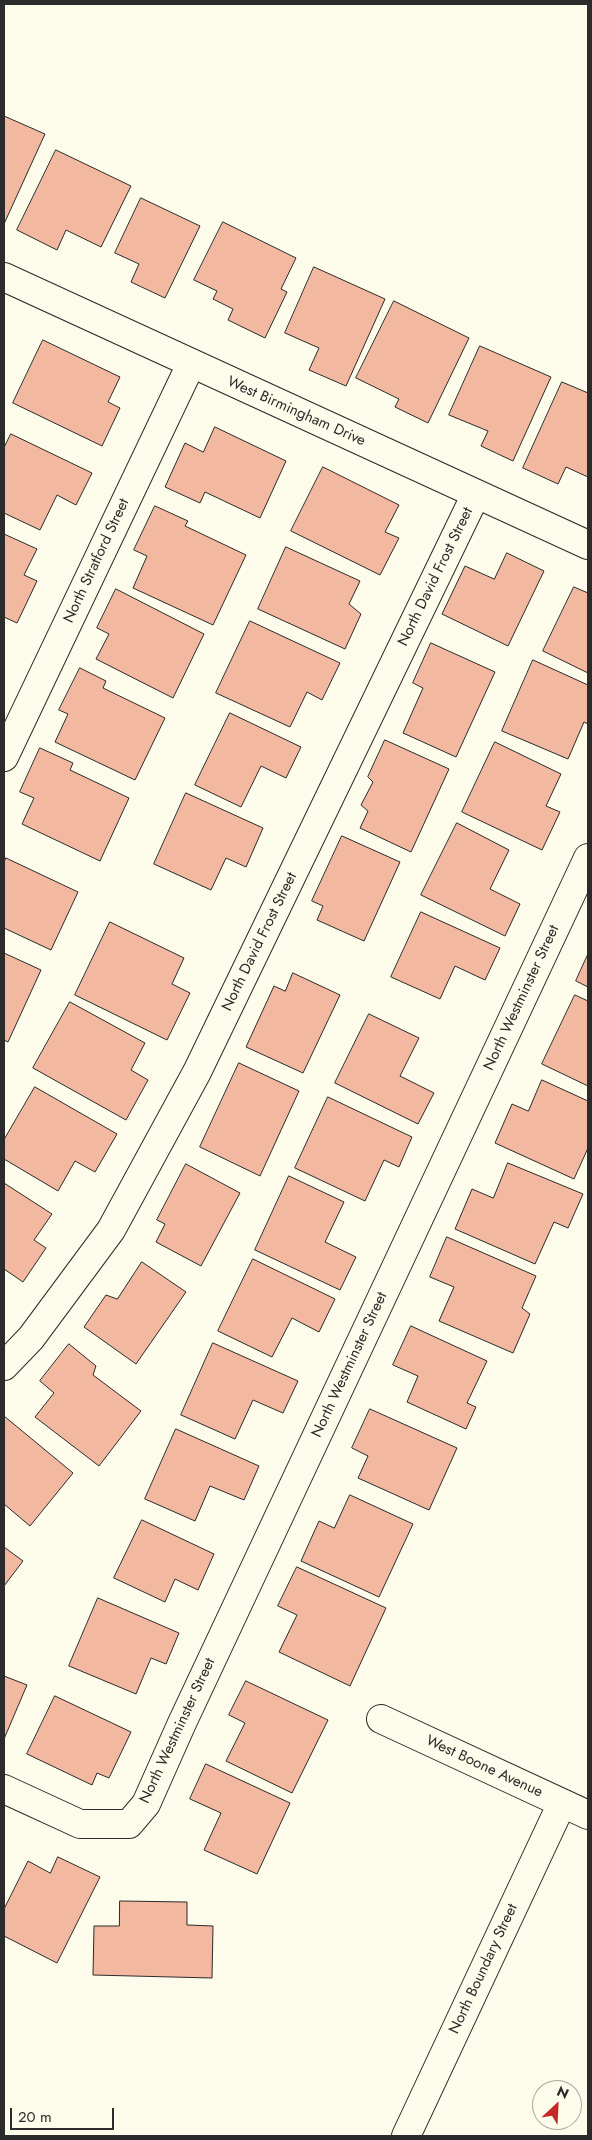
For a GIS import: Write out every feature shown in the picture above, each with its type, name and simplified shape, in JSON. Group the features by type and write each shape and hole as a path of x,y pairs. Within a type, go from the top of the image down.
{"street":[{"name":"West Birmingham Drive","path":"4,277 588,546"},
{"name":"North Stratford Street","path":"4,757 191,364"},
{"name":"North David Frost Street","path":"4,1366 31,1338 111,1230 197,1072 476,494"},
{"name":"North Westminster Street","path":"4,1789 80,1824 129,1824 146,1804 182,1723 588,858"},
{"name":"West Boone Avenue","path":"380,1719 588,1815"},
{"name":"North Boundary Street","path":"406,2136 562,1803"}],"building":[{"path":"4,116 45,134 4,224"},
{"path":"56,150 131,186 101,247 66,230 57,250 17,230"},
{"path":"141,198 200,226 165,298 131,282 139,264 115,253"},
{"path":"223,222 296,258 281,289 287,292 265,338 228,320 233,309 213,299 217,291 194,280"},
{"path":"314,267 385,299 346,386 309,370 319,348 285,333"},
{"path":"394,301 469,338 428,423 395,407 399,399 356,378"},
{"path":"43,340 120,377 108,402 120,408 102,446 13,403"},
{"path":"480,346 551,377 513,461 481,446 488,431 449,415"},
{"path":"562,382 588,393 588,477 566,467 558,484 523,468"},
{"path":"215,427 286,461 260,518 205,492 200,503 165,487 185,443 203,452"},
{"path":"11,434 92,473 76,505 57,495 40,530 4,513 4,448"},
{"path":"323,467 399,505 385,532 399,538 380,575 291,531"},
{"path":"155,506 188,521 185,526 246,555 213,625 133,588 147,556 134,550"},
{"path":"4,534 37,549 24,575 37,581 17,623 4,617"},
{"path":"286,547 360,581 349,604 361,614 345,649 258,609"},
{"path":"507,553 544,571 508,646 442,614 465,566 494,579"},
{"path":"574,587 588,593 588,673 543,651"},
{"path":"116,589 204,634 173,698 96,659 109,634 97,628"},
{"path":"250,621 340,663 322,700 307,692 290,727 216,693"},
{"path":"431,643 495,672 456,757 403,733 423,688 413,683"},
{"path":"533,660 588,685 588,724 584,722 568,759 502,731"},
{"path":"80,668 106,681 103,688 165,718 135,780 55,742 68,714 59,710"},
{"path":"230,713 301,747 286,778 261,766 241,807 195,785"},
{"path":"385,740 449,769 411,852 360,828 368,811 361,805 373,782 368,777"},
{"path":"495,742 561,774 546,806 560,812 542,850 462,812"},
{"path":"40,748 73,763 70,770 129,798 100,861 22,824 34,798 20,792"},
{"path":"186,793 263,828 246,867 226,858 211,890 154,864"},
{"path":"457,823 509,850 490,889 520,904 505,936 421,895"},
{"path":"342,836 400,862 364,941 317,920 323,906 312,901"},
{"path":"6,858 78,892 51,950 4,928 4,863"},
{"path":"421,912 500,948 485,980 455,966 440,999 391,977"},
{"path":"110,922 184,958 172,984 190,993 167,1040 75,995"},
{"path":"4,953 41,970 8,1042 4,1040"},
{"path":"588,954 588,987 576,981"},
{"path":"293,973 340,995 303,1073 246,1047 274,986 285,991"},
{"path":"575,995 588,1001 588,1086 542,1064"},
{"path":"70,1002 145,1043 131,1070 148,1080 126,1120 33,1068"},
{"path":"369,1014 419,1038 400,1076 434,1093 418,1124 335,1083"},
{"path":"239,1063 299,1091 260,1176 200,1147"},
{"path":"542,1080 588,1101 588,1148 574,1179 495,1143 512,1104 528,1111"},
{"path":"35,1087 117,1134 95,1172 75,1161 58,1191 4,1159 4,1140"},
{"path":"328,1097 412,1137 399,1167 384,1160 365,1201 295,1168"},
{"path":"508,1163 583,1194 568,1228 554,1222 535,1264 455,1229 472,1189 493,1198"},
{"path":"186,1164 240,1193 201,1266 156,1242 165,1224 157,1220"},
{"path":"289,1176 344,1202 325,1242 356,1257 340,1290 255,1250"},
{"path":"4,1183 52,1214 34,1240 46,1248 23,1282 4,1269"},
{"path":"447,1237 536,1276 522,1308 530,1314 513,1353 439,1321 454,1287 430,1277"},
{"path":"253,1259 335,1299 319,1332 292,1318 272,1357 218,1331"},
{"path":"142,1262 186,1292 136,1364 84,1327 106,1295 117,1299"},
{"path":"411,1326 487,1361 467,1403 476,1407 466,1429 407,1402 418,1376 393,1365"},
{"path":"213,1343 298,1381 283,1413 253,1400 235,1439 181,1415"},
{"path":"69,1344 96,1366 93,1375 141,1411 99,1466 35,1417 54,1393 40,1381"},
{"path":"370,1409 457,1448 429,1510 358,1478 368,1456 352,1448"},
{"path":"4,1416 73,1473 30,1526 4,1504"},
{"path":"176,1429 259,1466 244,1500 210,1486 195,1521 145,1499"},
{"path":"350,1495 413,1524 379,1597 301,1561 319,1521 334,1528"},
{"path":"142,1520 214,1554 198,1590 175,1579 165,1602 114,1578"},
{"path":"4,1547 23,1561 4,1586"},
{"path":"297,1567 386,1608 350,1686 279,1652 297,1615 278,1606"},
{"path":"98,1598 179,1633 166,1664 151,1658 136,1694 69,1666"},
{"path":"4,1676 27,1685 4,1739"},
{"path":"246,1681 328,1720 292,1793 226,1761 245,1723 229,1715"},
{"path":"55,1696 131,1732 109,1778 97,1773 92,1785 27,1754"},
{"path":"206,1764 290,1803 257,1874 204,1850 221,1813 190,1799"},
{"path":"58,1857 100,1877 57,1963 4,1936 4,1909 28,1861 50,1873"},
{"path":"120,1901 187,1902 187,1925 213,1926 212,1978 93,1975 94,1926 119,1926"}]}
